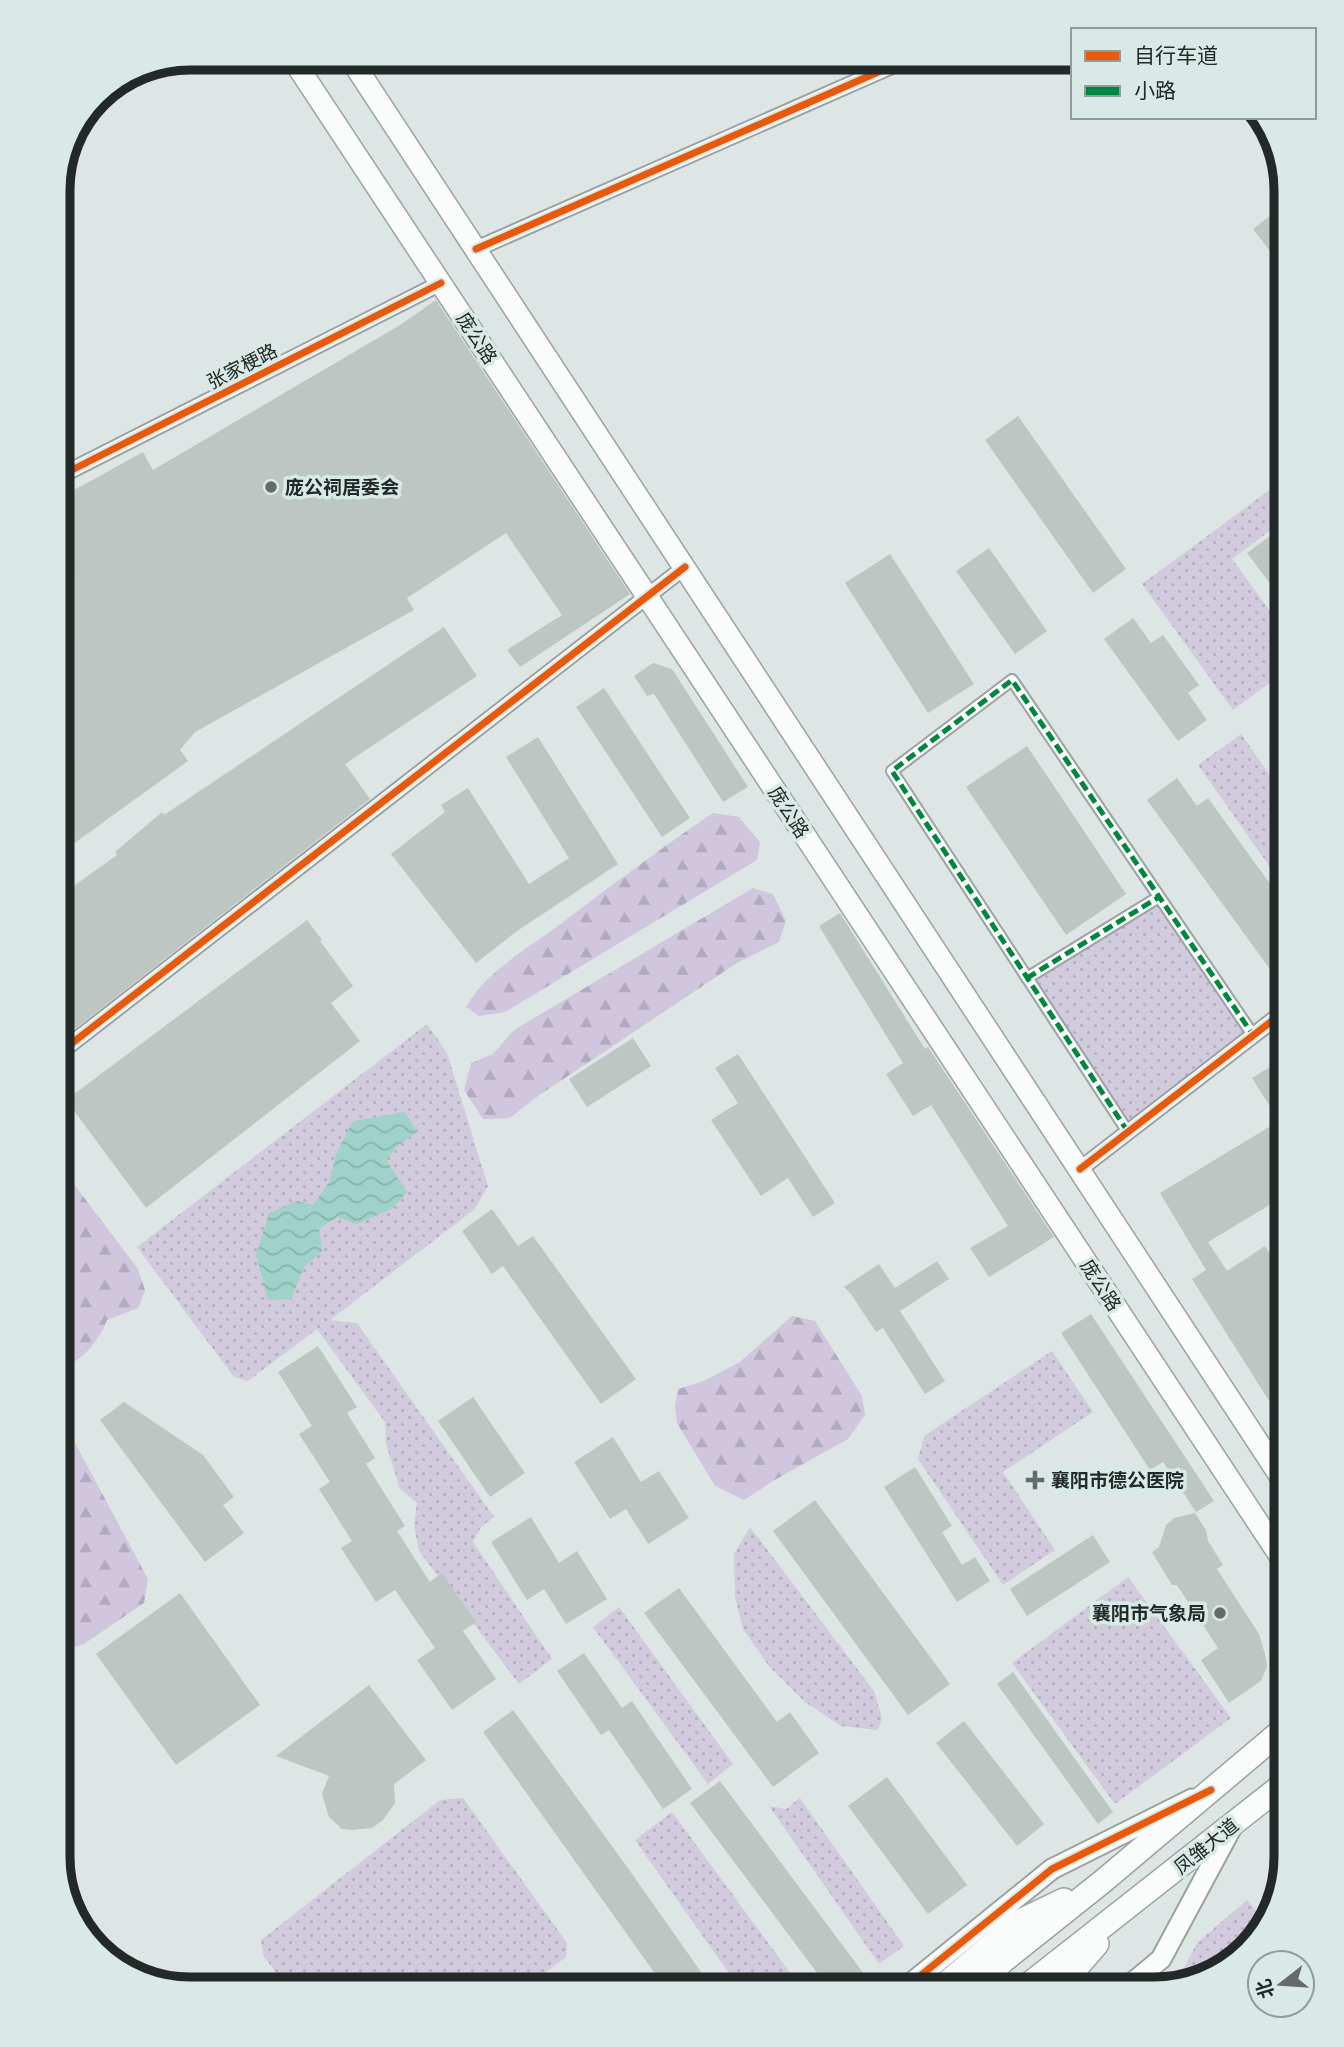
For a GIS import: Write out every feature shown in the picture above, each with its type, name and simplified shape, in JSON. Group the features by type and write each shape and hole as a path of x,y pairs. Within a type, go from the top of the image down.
{"main road":[{"name":"庞公路","path":"300,70 1274,1547"},
{"path":"358,70 1274,1467"},
{"name":"凤雏大道","path":"986,1977 1274,1737"},
{"name":"凤雏大道","path":"1038,1977 1274,1791"},
{"name":"凤雏大道","path":"953,1977 1020,1921 1102,1882"},
{"name":"凤雏大道","path":"1068,1977 1126,1909"}],"street":[{"path":"476,249 883,70"},
{"name":"张家梗路","path":"70,471 441,283"},
{"path":"70,1046 685,567"},
{"path":"1128,1132 892,771 1012,680 1253,1035"},
{"path":"1027,978 1159,897"},
{"path":"1080,1169 1274,1019"},
{"path":"919,1977 1052,1869 1211,1790"},
{"path":"1139,1977 1161,1958 1234,1823"}],"shaded area":[{"path":"1274,487 1274,528 1232,559 1274,617 1274,680 1233,710 1142,584"},
{"path":"1241,734 1274,781 1274,873 1198,765"},
{"path":"1159,897 1253,1035 1128,1132 1027,978"},
{"path":"427,1024 447,1053 488,1186 475,1209 330,1320 357,1323 494,1517 481,1527 473,1542 552,1659 519,1684 419,1551 414,1526 417,1503 400,1489 386,1444 385,1422 317,1329 248,1381 234,1377 137,1247"},
{"path":"1052,1351 1093,1412 1003,1472 1055,1550 1003,1585 918,1459 924,1436"},
{"path":"750,1527 874,1691 882,1718 878,1730 841,1726 805,1702 769,1666 743,1629 735,1597 734,1554"},
{"path":"1128,1577 1231,1718 1115,1804 1012,1663"},
{"path":"619,1607 733,1764 708,1784 593,1627"},
{"path":"463,1798 567,1943 566,1957 539,1977 280,1977 264,1957 261,1940 440,1800"},
{"path":"800,1798 904,1946 879,1964 769,1806 786,1809"},
{"path":"672,1812 793,1977 732,1977 635,1840"},
{"path":"1247,1900 1259,1914 1239,1942 1227,1952 1200,1968 1181,1974 1197,1943"}],"green space":[{"path":"713,813 739,817 760,842 757,860 505,1012 479,1016 466,1007 484,983 509,961"},
{"path":"753,888 773,894 786,921 779,942 737,963 538,1096 510,1118 483,1119 464,1090 471,1063 493,1054 514,1030"},
{"path":"70,1179 138,1269 145,1290 138,1308 107,1320 88,1351 70,1364"},
{"path":"792,1316 815,1321 862,1396 865,1415 848,1439 744,1500 715,1486 677,1423 675,1407 678,1389 704,1381 740,1362"},
{"path":"70,1436 148,1579 144,1603 84,1644 70,1648"}],"water":[{"path":"405,1112 417,1132 397,1146 386,1160 407,1192 393,1208 357,1224 337,1217 319,1229 322,1251 304,1267 291,1299 268,1300 256,1255 269,1213 297,1201 313,1205 330,1181 336,1154 353,1121"}],"building":[{"path":"1274,213 1274,256 1253,229"},
{"path":"436,300 630,594 520,667 507,650 562,615 506,533 407,598 414,610 195,732 180,750 188,761 70,846 70,492 143,452 153,470 400,325"},
{"path":"1018,416 1126,569 1093,593 985,440"},
{"path":"1274,533 1274,589 1247,553"},
{"path":"989,548 1047,631 1015,654 956,571"},
{"path":"890,554 974,684 928,713 845,583"},
{"path":"1133,618 1151,643 1163,635 1199,685 1188,693 1207,720 1178,741 1104,639"},
{"path":"444,627 477,676 345,764 370,799 70,1033 70,888 117,855 115,852 162,812 164,815"},
{"path":"653,663 672,669 748,787 723,802 654,694 647,696 634,676"},
{"path":"604,688 690,818 662,837 576,707"},
{"path":"538,737 618,864 517,931 476,963 391,854 445,812 441,805 468,788 529,884 569,858 506,757"},
{"path":"1027,746 1126,894 1066,935 966,787"},
{"path":"1177,778 1197,806 1208,798 1274,889 1274,975 1147,800"},
{"path":"840,913 925,1049 928,1047 1054,1237 989,1277 970,1248 1008,1226 931,1105 913,1116 886,1074 903,1063 819,926"},
{"path":"307,920 353,986 331,1003 360,1041 146,1208 70,1105 70,1097"},
{"path":"633,1038 651,1066 587,1107 569,1079"},
{"path":"738,1054 835,1203 813,1217 788,1178 761,1196 711,1120 738,1103 715,1068"},
{"path":"1274,1064 1274,1113 1252,1078"},
{"path":"1274,1124 1274,1202 1208,1242 1227,1271 1265,1246 1274,1260 1273,1407 1192,1279 1206,1270 1160,1193"},
{"path":"492,1209 518,1246 533,1236 636,1379 601,1404 503,1266 492,1274 462,1231"},
{"path":"937,1261 949,1279 900,1311 945,1381 925,1394 883,1328 876,1332 844,1287 879,1264 895,1288"},
{"path":"1091,1314 1214,1501 1196,1512 1163,1462 1150,1470 1061,1333"},
{"path":"318,1346 357,1407 347,1413 375,1458 366,1464 405,1526 397,1531 430,1582 442,1573 476,1622 463,1631 496,1679 452,1710 417,1660 435,1648 395,1590 376,1602 341,1548 352,1541 319,1489 330,1482 299,1434 312,1426 278,1372"},
{"path":"473,1397 525,1473 490,1497 438,1421"},
{"path":"124,1402 203,1455 234,1497 223,1505 244,1533 205,1562 100,1420"},
{"path":"613,1437 641,1482 659,1471 689,1518 648,1544 626,1509 610,1519 574,1462"},
{"path":"915,1467 952,1526 942,1532 962,1565 975,1557 990,1581 957,1602 884,1487"},
{"path":"815,1500 950,1684 908,1715 773,1531"},
{"name":"襄阳市气象局","path":"1195,1513 1223,1565 1217,1569 1259,1634 1265,1654 1267,1666 1261,1681 1229,1703 1201,1660 1218,1648 1177,1585 1172,1585 1152,1552 1159,1547 1166,1525 1174,1518"},
{"path":"531,1517 559,1563 577,1551 607,1599 566,1624 544,1589 527,1600 491,1542"},
{"path":"1093,1535 1110,1562 1027,1616 1010,1589"},
{"path":"679,1588 777,1722 790,1712 819,1753 773,1787 644,1613"},
{"path":"180,1593 260,1705 176,1765 96,1654"},
{"path":"584,1653 622,1708 632,1701 692,1789 663,1809 609,1730 601,1735 557,1671"},
{"path":"1013,1672 1113,1812 1098,1824 997,1684"},
{"path":"369,1685 426,1760 394,1784 395,1803 383,1820 372,1828 342,1829 329,1817 322,1794 329,1776 276,1756"},
{"path":"513,1710 705,1977 657,1977 483,1732"},
{"path":"964,1721 1044,1824 1017,1846 936,1743"},
{"path":"887,1777 967,1885 928,1914 848,1806"},
{"path":"720,1781 866,1977 820,1977 690,1803"}],"marked path":[{"path":"1128,1132 892,771 1012,680 1253,1035"},
{"path":"1027,978 1159,897"}],"cycle path":[{"path":"476,249 883,70"},
{"path":"70,471 441,283"},
{"path":"70,1045 685,567"},
{"path":"1080,1169 1274,1019"},
{"path":"919,1977 1052,1869 1211,1790"}],"place":[{"name":"庞公祠居委会","path":"271,487"},
{"name":"襄阳市德公医院","path":"1035,1480"},
{"name":"襄阳市气象局","path":"1220,1613"}]}
